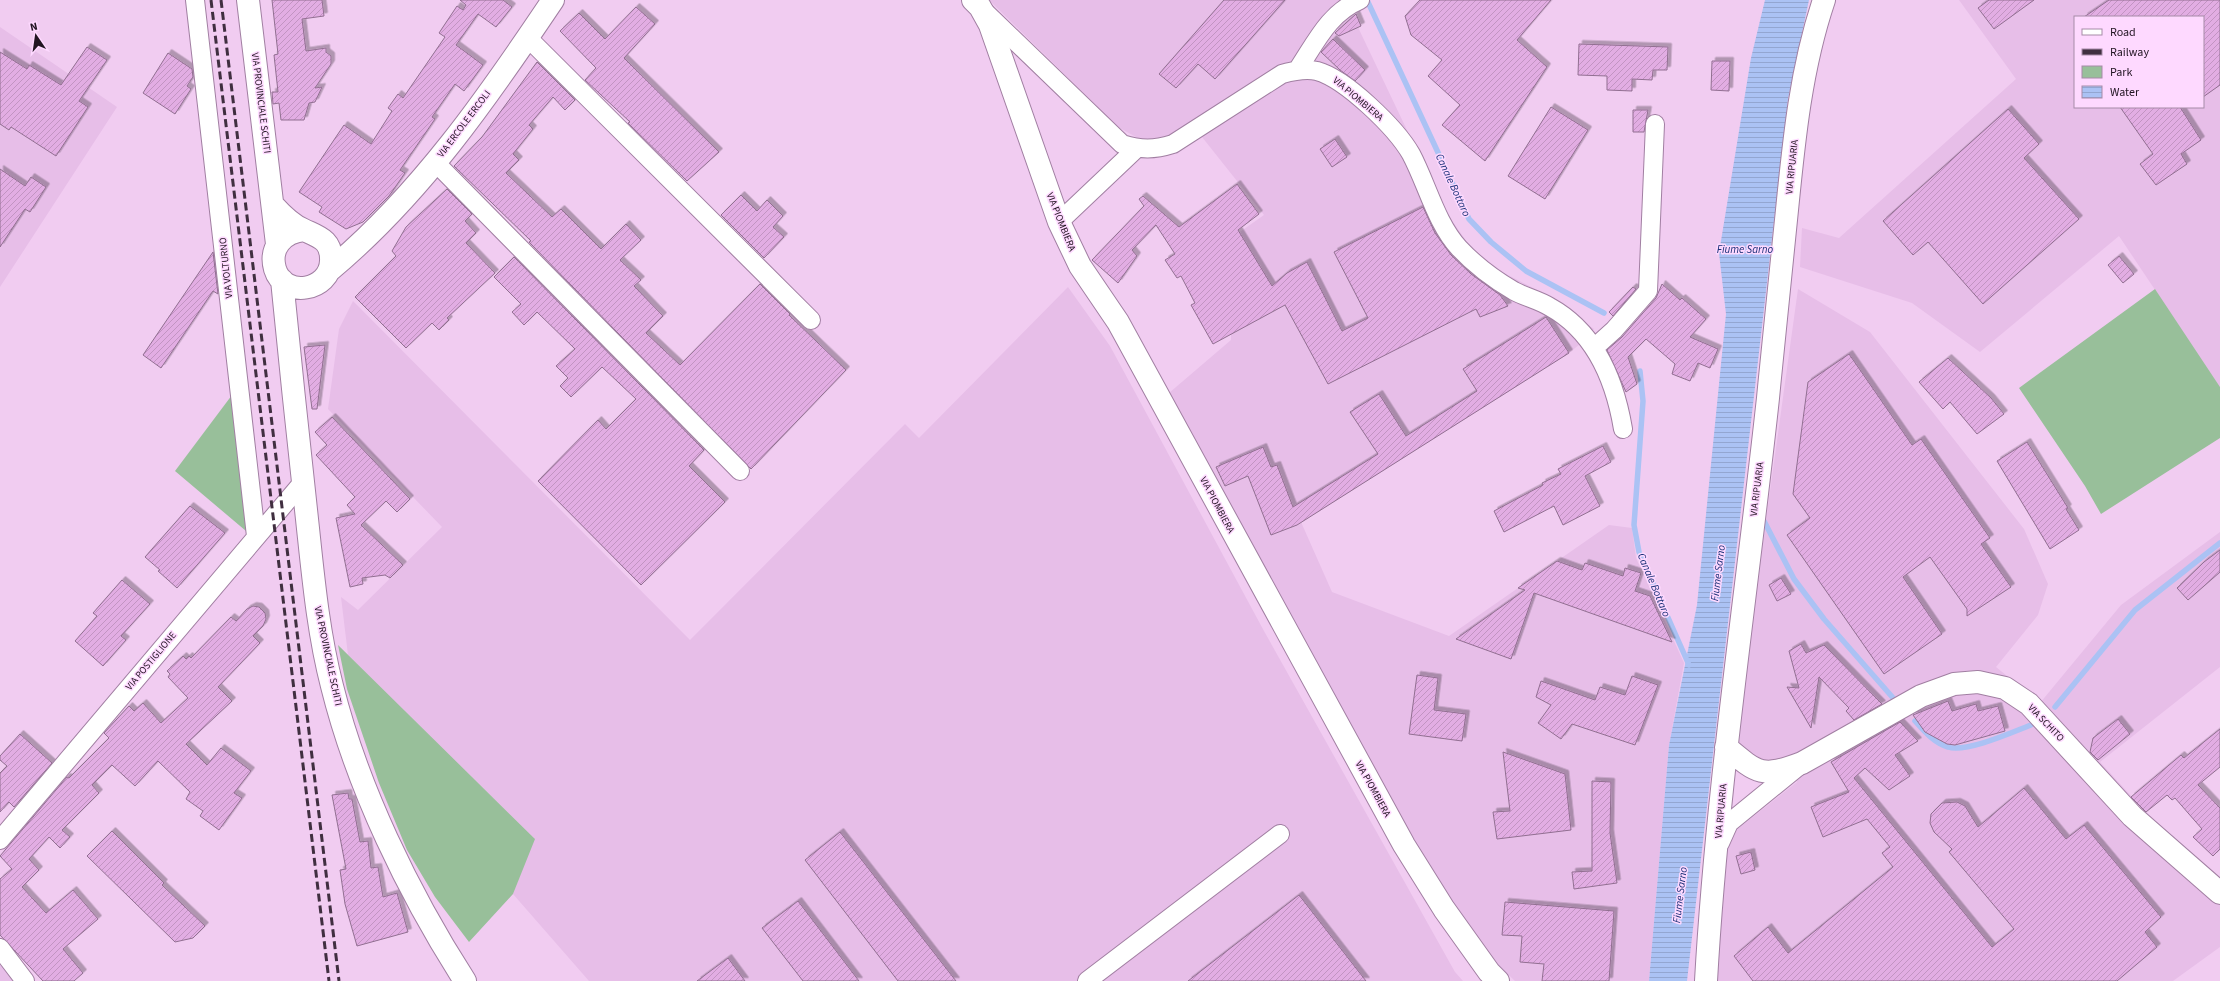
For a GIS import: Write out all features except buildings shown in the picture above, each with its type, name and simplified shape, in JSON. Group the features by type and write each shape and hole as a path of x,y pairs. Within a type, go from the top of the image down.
{"street":[{"name":"VIA VOLTURNO","path":"195,0 256,536"},
{"name":"VIA PROVINCIALE SCHITI","path":"248,0 277,244 273,263 276,272 282,280 318,610 332,687 341,719 371,804 434,933 465,981"},
{"name":"VIA ERCOLE ERCOLI","path":"330,270 364,237 392,213 435,162 528,38 553,0"},
{"name":"VIA RIPUARIA","path":"1706,981 1726,747 1761,455 1800,92 1812,36 1824,0"},
{"path":"1298,70 1331,19 1357,1"},
{"name":"VIA PIOMBIERA","path":"977,4 1122,144 1136,149 1154,150 1173,144 1282,74 1298,70 1316,71 1334,78 1370,107 1400,136 1411,154 1448,233 1460,248 1492,276 1514,291 1550,307 1578,327 1600,355 1619,402 1623,430"},
{"name":"VIA PIOMBIERA","path":"977,4 990,25 1059,222 1074,256 1118,322 1404,845 1444,910 1489,972 1498,981"},
{"path":"528,38 811,320"},
{"path":"1594,348 1614,330 1648,291 1655,124"},
{"path":"1059,222 1136,149"},
{"path":"435,162 740,471"},
{"path":"273,205 286,218 312,233 329,247 331,262 330,270"},
{"path":"277,244 289,234 312,233"},
{"name":"VIA ERCOLE ERCOLI","path":"312,233 345,241 364,237"},
{"name":"VIA PROVINCIALE SCHITI","path":"287,328 294,308 308,288 321,281 330,270"},
{"path":"282,280 294,288 308,288"},
{"name":"VIA POSTIGLIONE","path":"0,840 303,482"},
{"name":"VIA SCHITO","path":"1726,747 1750,767 1762,772 1783,770 1802,763 1921,696 1954,684 1978,682 2005,688 2030,704 2132,816 2220,892"},
{"path":"1718,847 1729,823 1802,763"},
{"path":"1087,981 1280,834"},
{"path":"0,948 25,981"}],"shaded area":[{"path":"989,0 1345,0 1446,212 1471,248 1504,273 1541,292 1594,329 1569,353 1301,522 1332,592 1449,636 1609,525 1632,528 1636,558 1684,663 1669,745 1649,981 1515,981 1490,957 1437,883 1169,393 1231,340 1231,334 1203,258 1264,215 1202,137 1145,142 1118,127"},
{"path":"1959,0 2220,0 2220,387 2119,236 1980,352 1912,303 1800,267 1802,228 1839,238 2016,79"},
{"path":"0,27 117,107 0,287"},
{"path":"1068,287 1110,346 1264,631 1455,972 1463,981 589,981 513,894 534,838 348,655 341,597 358,610 442,527 328,409 339,329 353,301 690,640 905,424 919,438"},
{"path":"1798,289 1870,332 2024,529 2048,584 2038,615 1996,667 2040,703 2121,605 2220,532 2220,667 2100,762 2145,811 2220,882 2220,947 2173,981 1716,981 1726,851 1735,831 1797,782 1790,755 1765,764 1735,744"},
{"path":"0,952 20,981 0,981"}],"green space":[{"path":"2155,289 2220,387 2220,438 2101,514 2085,486 2019,388"},
{"path":"235,391 250,518 246,531 175,471"},
{"path":"338,645 535,839 513,894 469,942 435,897 407,850 379,783 347,689"}],"water":[{"name":"Fiume Sarno","path":"1765,0 1809,0 1788,99 1687,981 1649,981 1669,745 1697,605 1726,314 1719,253 1751,58"}],"waterway":[{"name":"Canale Bottaro","path":"1367,0 1469,219 1491,242 1526,271 1604,313"},
{"name":"Canale Bottaro","path":"1640,371 1643,401 1634,525 1639,552 1689,665"},
{"path":"1764,521 1794,579 1824,619 1894,699"},
{"path":"2055,707 2135,610 2220,543"},
{"path":"1915,721 1938,743 1956,748 1977,745 2031,725"}],"railway":[{"path":"211,0 329,981"},
{"path":"221,0 339,981"}]}
